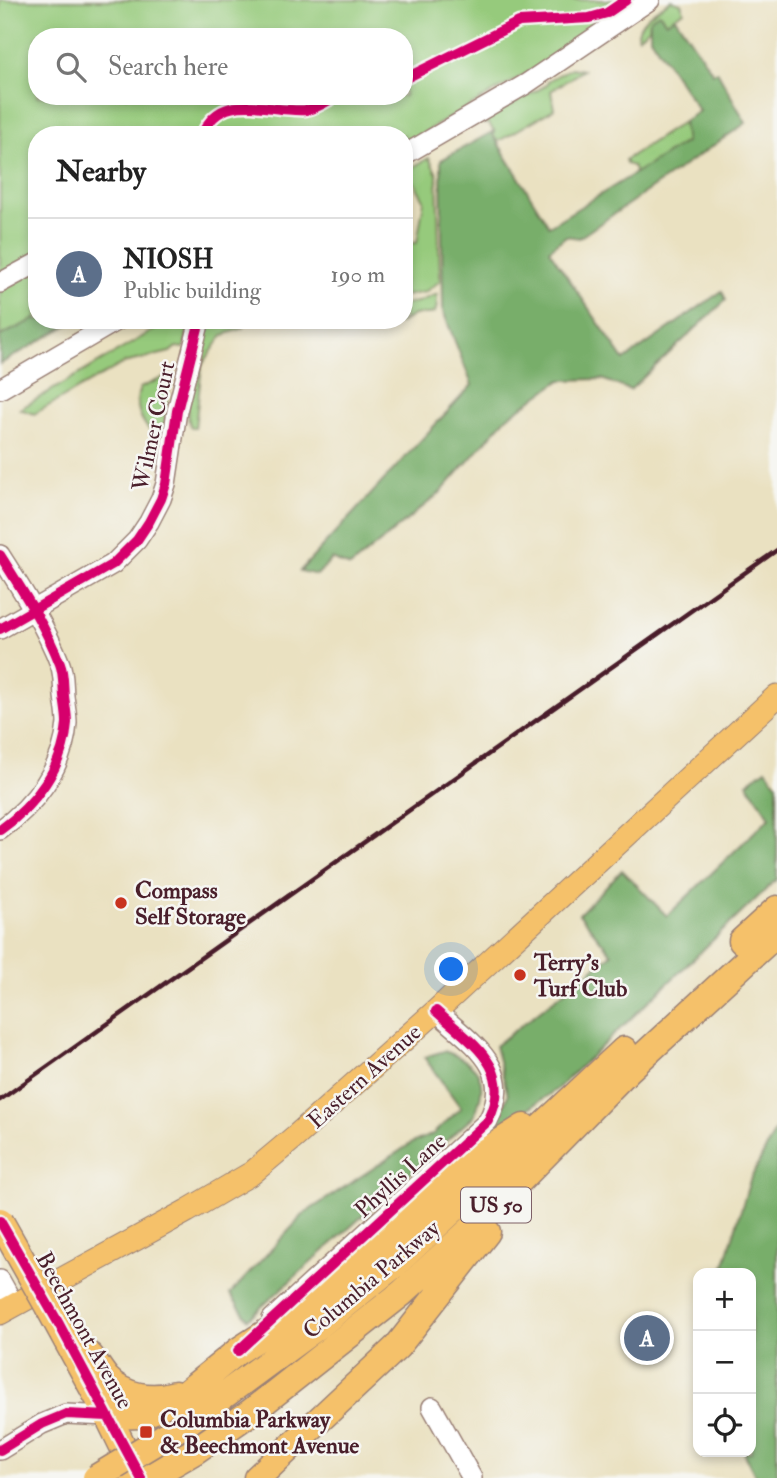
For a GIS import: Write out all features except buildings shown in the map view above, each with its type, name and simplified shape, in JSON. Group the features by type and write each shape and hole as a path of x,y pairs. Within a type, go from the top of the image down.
{"highway":[{"name":"Columbia Parkway","path":"96,1478 185,1424 318,1326 394,1265 777,909"},
{"name":"Columbia Parkway","path":"138,1474 194,1452 261,1404 402,1293 480,1221 628,1070 777,933"},
{"path":"108,1416 142,1415 174,1402 238,1351 311,1304 472,1160 579,1093"},
{"path":"257,1478 397,1347 563,1137"},
{"name":"Beechmont Avenue","path":"0,1221 138,1474"},
{"path":"54,1316 107,1378 129,1394 168,1396 192,1386"}],"main road":[{"name":"Eastern Avenue","path":"7,1309 251,1173 436,1012 777,696"}],"street":[{"path":"413,150 526,83 650,0"},
{"path":"0,284 28,268"},
{"path":"0,389 103,329"},
{"name":"Wilmer Court","path":"0,629 113,564 137,540 149,523 166,484 177,411 198,329"},
{"path":"0,555 35,610 61,667 67,722 63,742 48,779 19,815 0,830"},
{"name":"Phyllis Lane","path":"238,1351 488,1121 497,1096 494,1070 488,1058 436,1012"},
{"path":"0,1280 7,1309"},
{"path":"432,1407 472,1478"},
{"path":"0,1450 42,1424 66,1414 108,1416"}],"green space":[{"path":"0,0 641,0 552,59 413,139 413,126 28,126 28,329 60,329 0,364"},
{"path":"671,0 681,3 684,11 666,22 660,14 650,19 649,28 638,37 644,20"},
{"path":"659,13 666,22 675,17 713,73 717,71 746,123 579,238 566,236 549,250 624,360 722,291 726,300 630,390 602,379 561,380 507,417 441,492 350,567 332,559 317,575 300,571 472,385 443,311 441,160 494,131 493,135 549,226 686,142 683,122 699,111 650,37 650,19"},
{"path":"571,68 583,70 551,91 554,109 497,142 488,123 481,121 547,85 548,81"},
{"path":"683,122 686,141 633,176 633,166 626,164 625,160"},
{"path":"429,158 437,174 440,281 425,292 413,294 413,243 417,243 424,200 413,183 413,167"},
{"path":"437,294 433,314 413,316 413,303"},
{"path":"28,322 28,329 60,329 0,364 0,336"},
{"path":"156,329 189,329 184,348 176,347 170,352 124,363 34,414 20,409"},
{"path":"208,329 240,329 223,335 202,365 195,428 192,428 188,419 188,406 193,375"},
{"path":"165,377 169,391 165,424 159,426 155,434 140,414 138,394 140,388"},
{"path":"766,769 777,784 777,879 557,1089 493,1132 508,1095 495,1046 612,954 579,914 622,870 667,916 770,817 747,783"},
{"path":"444,1051 466,1061 478,1074 481,1092 474,1116 248,1319 230,1294 305,1213 412,1143 433,1134 461,1108 424,1057"},
{"path":"777,1127 777,1478 756,1478 746,1457 756,1457 756,1268 724,1268 750,1180"}],"railway":[{"path":"0,1100 777,550"}],"cycle path":[{"path":"413,75 519,22 589,18 607,13 626,0"},
{"path":"207,126 221,112 234,107 306,110 320,105"},
{"path":"0,629 113,564 137,540 149,522 166,484 177,411 198,329"},
{"path":"0,555 40,622 60,664 67,723 60,755 45,784 24,809 0,830"},
{"path":"238,1351 488,1121 497,1086 493,1071 475,1046 436,1011"},
{"path":"0,1221 59,1324 141,1478"},
{"path":"0,1450 42,1424 66,1414 108,1416"}],"place":[{"name":"Compass Self Storage","path":"121,903"},
{"name":"Terry's Turf Club","path":"520,975"},
{"name":"NIOSH","path":"647,1338"},
{"name":"Columbia Parkway & Beechmont Avenue","path":"146,1432"}]}
